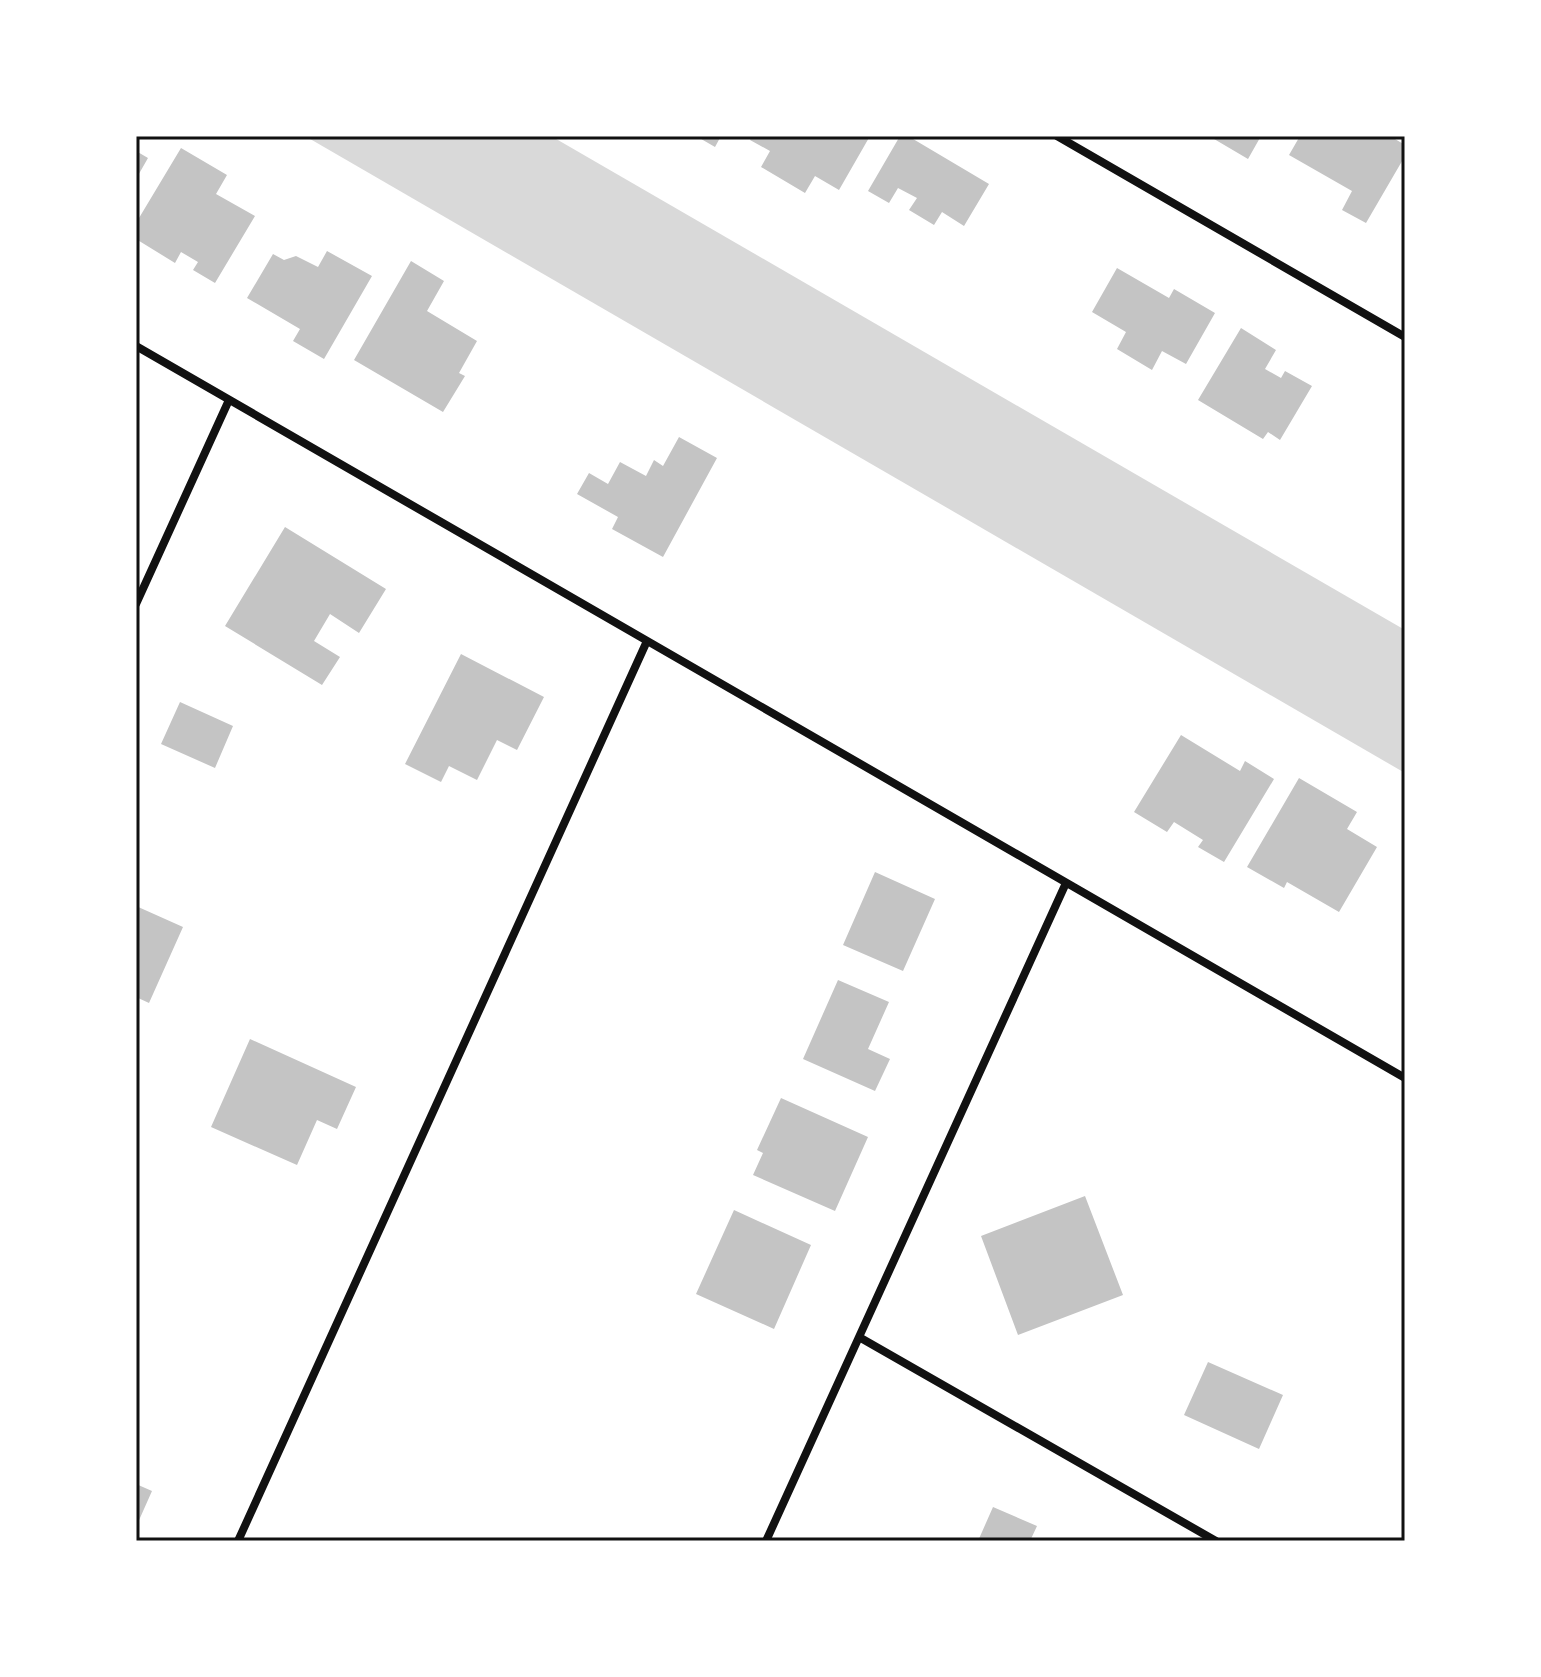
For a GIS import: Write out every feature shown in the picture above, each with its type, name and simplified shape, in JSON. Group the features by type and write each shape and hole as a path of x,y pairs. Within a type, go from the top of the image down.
{"street":[{"path":"1057,136 1405,337"},
{"path":"136,346 1405,1078"},
{"path":"136,604 229,400"},
{"path":"238,1541 647,641"},
{"path":"766,1541 1066,883"},
{"path":"859,1337 1216,1541"}],"shaded area":[{"path":"305,136 551,136 1405,630 1405,773"}],"building":[{"path":"696,136 721,136 715,147"},
{"path":"752,136 870,136 839,190 815,176 805,193 761,167 770,151 750,140"},
{"path":"900,136 908,136 989,184 964,226 942,212 934,225 909,210 917,198 898,188 889,203 868,191"},
{"path":"1209,136 1261,136 1248,159"},
{"path":"1300,136 1390,136 1405,145 1405,156 1366,223 1342,210 1352,191 1289,155"},
{"path":"181,148 227,175 216,194 255,216 215,283 193,270 198,262 181,252 175,263 136,239 136,223"},
{"path":"136,151 148,158 136,179"},
{"path":"327,251 372,276 324,359 293,341 300,329 247,298 273,254 284,260 296,256 318,267"},
{"path":"411,261 444,281 427,311 477,341 459,373 465,376 443,412 354,360"},
{"path":"1117,268 1169,298 1174,289 1215,313 1186,364 1162,351 1152,370 1117,349 1126,332 1092,312"},
{"path":"1241,328 1276,350 1265,369 1281,378 1285,371 1312,386 1280,440 1268,432 1263,439 1198,400"},
{"path":"679,437 717,458 663,557 612,529 618,517 577,494 589,473 608,484 620,462 646,476 654,460 663,466"},
{"path":"285,527 386,589 359,633 330,614 314,641 340,657 322,685 225,626"},
{"path":"461,654 544,697 517,750 497,740 477,780 449,766 441,782 405,764"},
{"path":"180,702 233,726 215,768 161,744"},
{"path":"1181,735 1240,771 1245,761 1274,779 1224,862 1198,847 1203,840 1174,822 1167,832 1134,812"},
{"path":"1299,778 1357,812 1347,829 1377,847 1339,912 1287,882 1284,888 1247,867"},
{"path":"875,872 935,899 903,971 843,945"},
{"path":"136,906 183,927 149,1003 136,997"},
{"path":"838,980 889,1002 868,1049 890,1059 875,1091 803,1059"},
{"path":"250,1039 356,1087 337,1129 317,1120 297,1165 211,1127"},
{"path":"781,1098 868,1137 835,1211 753,1175 763,1153 757,1150"},
{"path":"1085,1196 1123,1295 1018,1335 981,1236"},
{"path":"734,1210 811,1245 774,1329 696,1294"},
{"path":"1208,1362 1283,1395 1259,1449 1184,1415"},
{"path":"136,1484 152,1491 136,1527"},
{"path":"993,1507 1037,1526 1030,1541 978,1541"}]}
